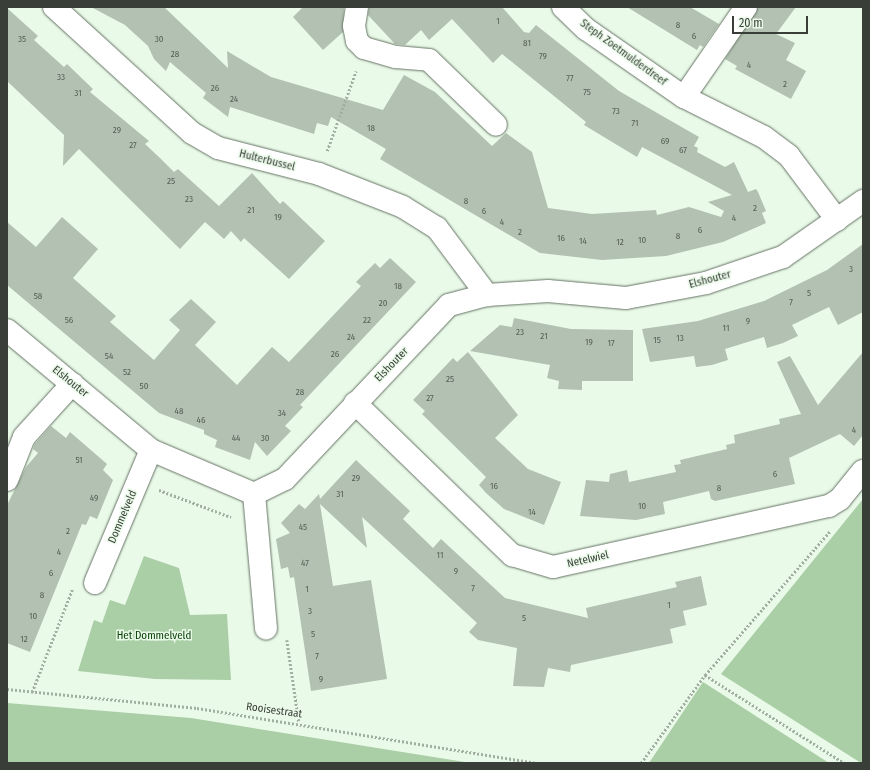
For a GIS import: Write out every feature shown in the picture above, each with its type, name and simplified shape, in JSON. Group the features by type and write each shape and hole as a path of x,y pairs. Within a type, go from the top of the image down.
{"street":[{"name":"Hulterbussel","path":"54,7 192,133 218,148 319,174 403,207 437,228 487,295"},
{"path":"357,7 354,26 357,40 364,48 396,57 429,60 496,125"},
{"name":"Steph Zoetmulderdreef","path":"563,7 586,29 684,97 764,137 789,156 837,220"},
{"path":"684,97 746,7"},
{"name":"Elshouter","path":"7,330 151,450 254,494 285,479 449,305 487,295 548,291 626,298 706,283 783,257 863,201"},
{"path":"7,480 24,437 72,384"},
{"name":"Netelwiel","path":"355,404 512,555 554,567 829,506 840,499 863,471"},
{"name":"Dommelveld","path":"95,584 151,450"},
{"path":"254,494 266,628"}],"path":[{"path":"319,174 364,48"},
{"path":"138,482 256,527"},
{"path":"641,763 705,675 832,528"},
{"path":"705,675 844,763"},
{"name":"Rooisestraat","path":"7,689 197,708 538,763"}],"green space":[{"path":"863,499 863,763 861,763 721,674"},
{"name":"Het Dommelveld","path":"144,556 179,568 190,615 227,614 231,680 155,679 78,671 94,620 102,623 110,600 125,605"},
{"path":"703,682 829,763 649,763"},
{"path":"7,703 191,718 471,763 7,763"}],"building":[{"path":"91,7 164,7 228,68 227,51 271,77 383,110 404,75 435,92 492,146 506,133 532,152 548,208 592,214 656,210 657,215 689,207 721,217 724,211 708,202 732,195 642,147 637,157 584,125 586,122 502,54 493,63 452,19 429,40 421,30 405,45 395,44 368,15 369,7 502,7 524,32 529,33 536,25 619,91 699,137 694,146 698,148 697,152 725,167 734,162 748,192 756,189 758,192 766,211 762,213 766,223 723,242 666,256 602,260 540,253 380,159 386,149 331,117 328,126 317,123 314,134 230,107 228,117 203,98 206,93 170,62 166,71 154,59 148,46 125,25"},
{"path":"303,7 344,7 343,32 323,50 293,17"},
{"path":"627,7 690,7 719,24 703,47 700,45 697,50"},
{"path":"758,7 796,7 776,34 795,43 786,60 806,71 791,99 735,69 737,66 725,59"},
{"path":"7,8 38,36 34,40 64,67 67,64 93,89 90,92 149,141 145,144 174,172 178,169 219,206 252,173 280,204 283,201 325,241 289,279 244,238 241,242 231,231 224,239 205,222 180,249 79,149 63,166 64,135 7,81"},
{"path":"62,217 98,249 73,278 116,316 110,322 154,360 180,330 169,320 191,299 216,322 195,345 237,385 272,347 289,362 361,286 356,282 375,263 380,268 390,258 416,282 300,405 303,407 285,426 291,431 267,456 255,442 250,460 215,447 217,440 204,434 204,430 159,413 7,285 7,222 36,247"},
{"path":"863,244 863,312 838,325 829,307 792,325 798,336 767,348 764,337 725,349 728,360 712,365 696,367 694,356 650,362 642,329 698,321 764,301 827,270"},
{"path":"514,318 571,329 633,330 633,381 582,381 582,390 558,389 559,381 547,378 550,365 470,351 500,325 512,327"},
{"path":"468,352 518,415 495,438 528,469 561,482 544,525 504,509 486,493 479,485 486,477 422,414 425,411 413,400 453,358 457,362"},
{"path":"863,352 863,435 854,446 840,434 789,458 795,484 715,501 711,499 709,491 663,502 665,514 636,520 580,516 586,480 609,482 610,474 627,470 629,482 676,472 674,465 681,464 680,460 727,449 726,445 735,443 734,435 780,424 779,419 801,414 777,362 790,356 818,405"},
{"path":"51,426 66,438 70,432 107,464 103,470 113,480 97,519 90,516 86,525 82,524 30,652 7,643 7,505 26,467 38,453 33,449 35,444"},
{"path":"356,460 410,511 403,519 433,548 441,539 505,598 588,618 586,608 677,587 675,582 701,576 707,605 683,611 686,625 670,629 673,643 571,665 570,672 548,668 544,687 513,686 517,648 478,640 469,632 477,623 362,517 367,548 320,504 333,586 371,580 387,679 311,691 294,577 290,578 288,567 281,569 276,539 290,533 281,523 299,504 305,509 319,494 320,499"}]}
